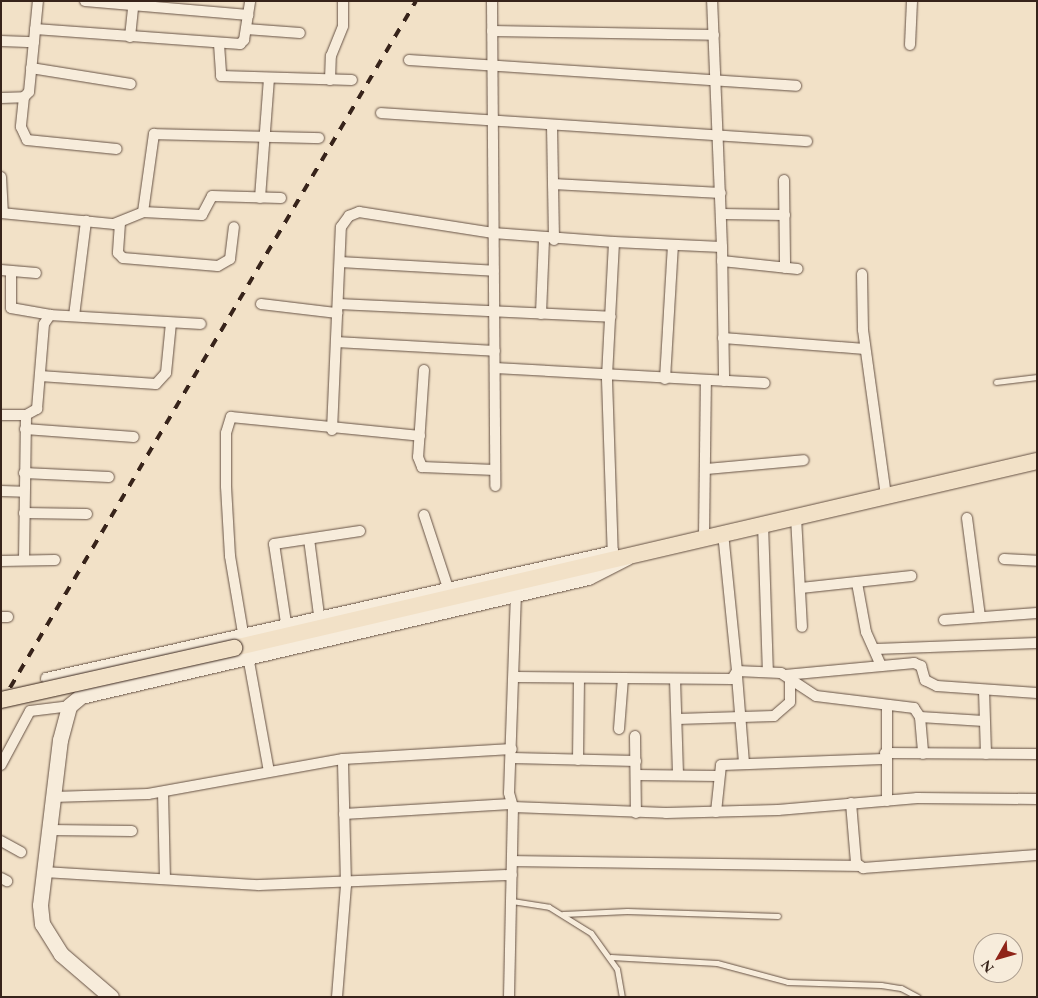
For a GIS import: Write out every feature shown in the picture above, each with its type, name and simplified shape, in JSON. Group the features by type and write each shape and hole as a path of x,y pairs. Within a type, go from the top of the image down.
{"main road":[{"path":"1,700 1037,461"},
{"path":"111,997 95,991 61,954 42,924 44,872 53,797 69,706 98,690 601,574 630,556"}],"street":[{"path":"38,1 29,92 24,97 21,133 27,140 117,149"},
{"path":"85,1 134,3 248,14"},
{"path":"35,29 219,44 240,44 246,29 250,1"},
{"path":"330,80 331,56 343,26 343,1"},
{"path":"492,1 491,122 495,312 494,486"},
{"path":"712,1 721,193 724,381"},
{"path":"910,45 912,1"},
{"path":"130,37 134,3"},
{"path":"246,29 300,33"},
{"path":"492,31 714,35"},
{"path":"1,41 34,42"},
{"path":"219,44 221,76 352,80"},
{"path":"409,60 796,86"},
{"path":"31,68 131,84"},
{"path":"260,198 270,78"},
{"path":"1,98 24,97"},
{"path":"381,113 552,126 808,140"},
{"path":"541,314 553,184 552,126"},
{"path":"143,212 154,134 265,139 319,138"},
{"path":"1,176 2,213 86,221 120,223 143,212 200,215 212,196 281,198"},
{"path":"784,180 785,268"},
{"path":"553,184 721,193"},
{"path":"332,430 341,227 354,212 493,233 549,239 722,248"},
{"path":"721,214 784,216"},
{"path":"74,316 86,221"},
{"path":"120,223 118,253 123,258 218,266 230,259 234,227"},
{"path":"46,678 447,585 610,558 608,376 614,242"},
{"path":"664,379 674,246"},
{"path":"722,261 798,269"},
{"path":"340,262 494,271"},
{"path":"36,273 6,271 11,308 50,315 201,324"},
{"path":"862,274 865,349 886,496"},
{"path":"261,304 338,309 495,312 611,317"},
{"path":"1,415 26,415 36,409 44,324 50,315"},
{"path":"40,376 156,384 166,373 171,322"},
{"path":"723,338 865,349"},
{"path":"336,342 495,351"},
{"path":"495,368 608,376 765,383"},
{"path":"424,370 419,462 426,469 495,470"},
{"path":"704,537 706,380"},
{"path":"24,560 26,415"},
{"path":"243,633 230,556 226,486 226,432 231,417 332,430 420,436"},
{"path":"25,429 134,437"},
{"path":"706,469 804,460"},
{"path":"24,473 109,477"},
{"path":"1,491 24,492"},
{"path":"24,514 87,514"},
{"path":"424,515 447,585"},
{"path":"796,517 802,627"},
{"path":"967,518 980,617"},
{"path":"763,524 768,671"},
{"path":"286,623 272,548 278,543 360,532"},
{"path":"723,533 744,763"},
{"path":"309,539 319,615"},
{"path":"1004,559 1037,561"},
{"path":"1,561 55,560"},
{"path":"801,588 911,576"},
{"path":"858,583 866,632 876,649 881,666"},
{"path":"509,997 516,593"},
{"path":"944,620 1037,613"},
{"path":"876,649 1037,642"},
{"path":"248,656 269,771"},
{"path":"788,677 914,663 921,666 928,684 1037,693"},
{"path":"515,677 675,679 768,671 788,677 816,696 914,708 920,717 923,754"},
{"path":"676,719 774,716 785,710 788,677"},
{"path":"578,760 579,678"},
{"path":"620,729 623,678"},
{"path":"675,679 678,775"},
{"path":"984,690 986,754"},
{"path":"887,705 885,756 887,800"},
{"path":"1,765 30,712 69,706"},
{"path":"920,717 984,721"},
{"path":"635,736 636,813"},
{"path":"53,797 164,792 269,771 343,759 512,753 578,760 636,761"},
{"path":"716,812 718,776 721,765 923,754 1037,754"},
{"path":"337,997 346,885 343,759"},
{"path":"636,775 718,776"},
{"path":"164,792 165,879"},
{"path":"344,814 512,805 636,813 716,812 887,800 1037,799"},
{"path":"851,803 859,866"},
{"path":"49,830 132,832"},
{"path":"1,840 21,852"},
{"path":"512,861 859,866 1037,855"},
{"path":"44,872 165,879 346,885 512,875"}],"lane":[{"path":"996,382 1037,377"},
{"path":"512,901 563,914 608,910 778,916"},
{"path":"563,914 591,933 611,957 622,997"},
{"path":"611,957 717,963 788,982 881,984 901,988 918,997"}],"railway":[{"path":"1,703 416,1"}]}
